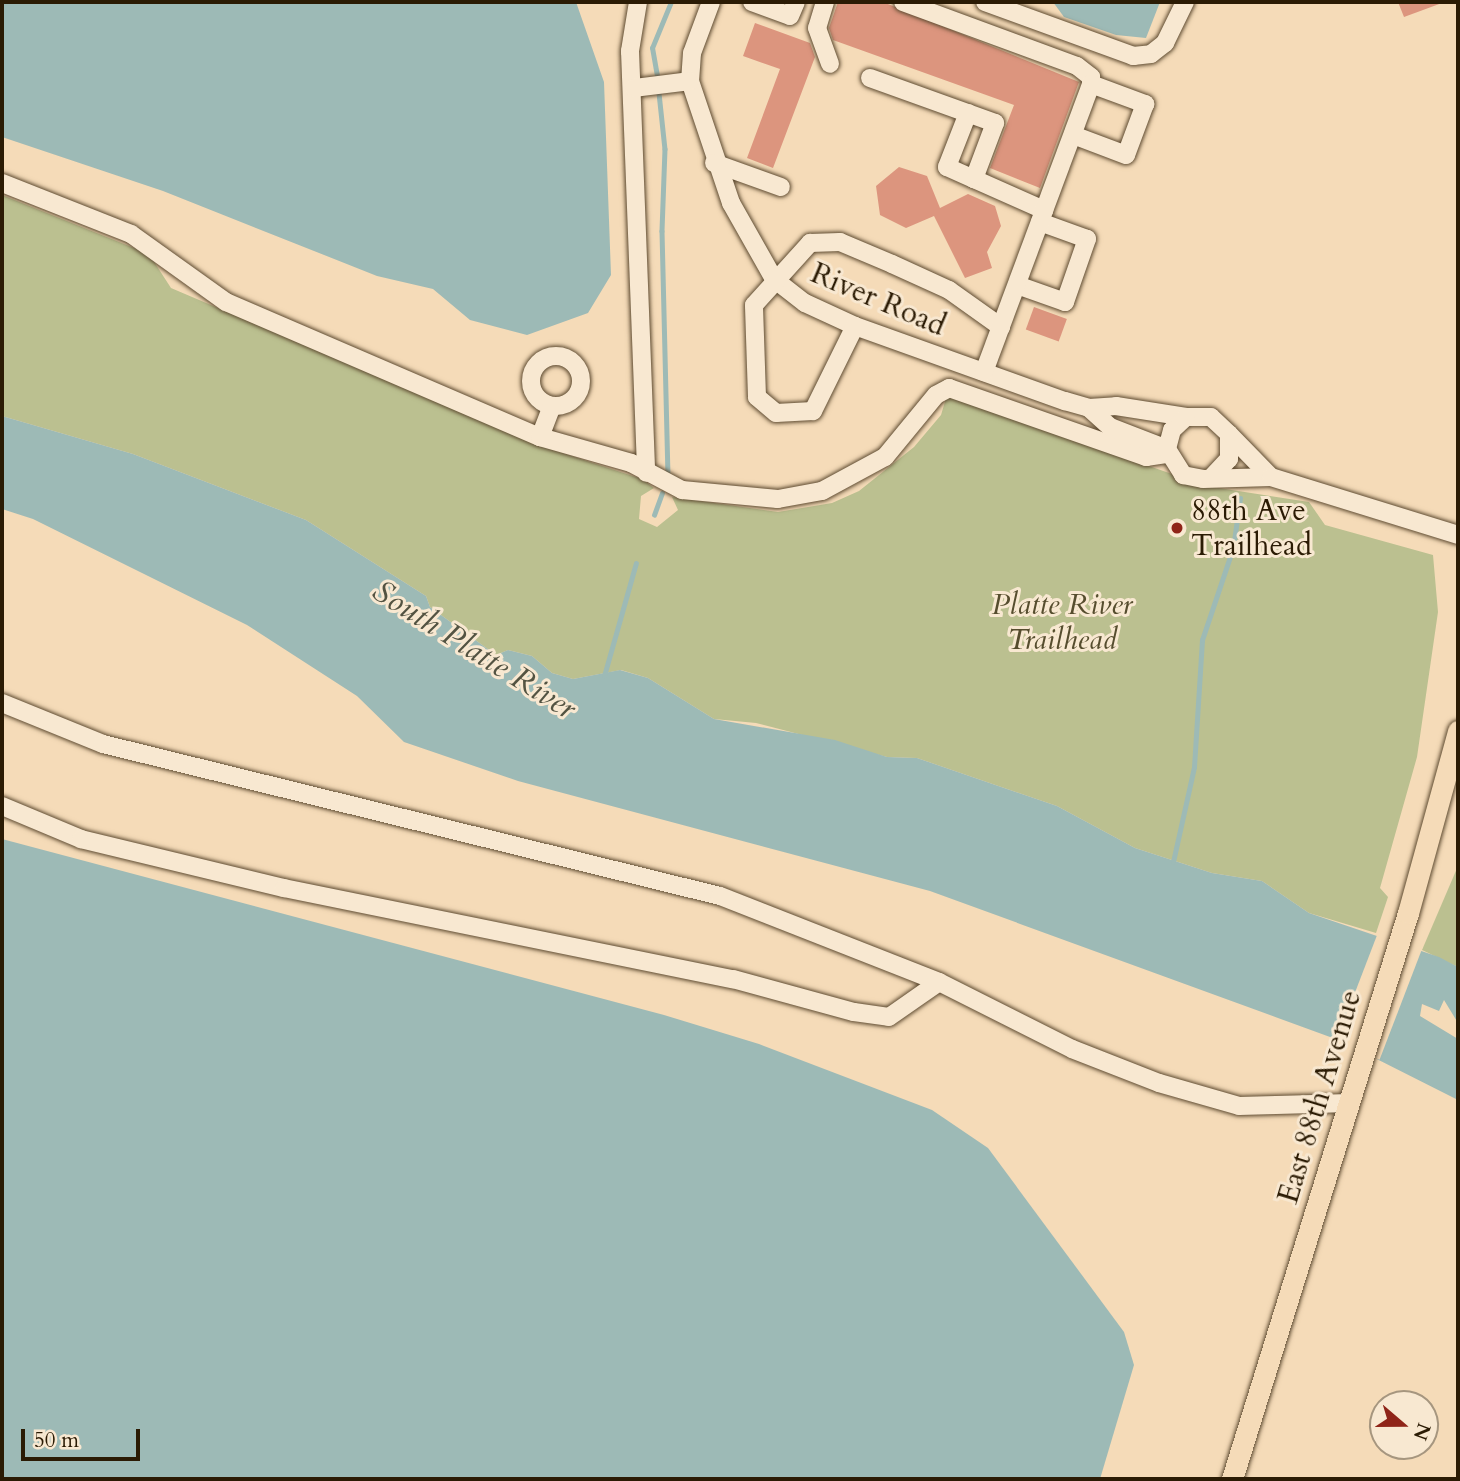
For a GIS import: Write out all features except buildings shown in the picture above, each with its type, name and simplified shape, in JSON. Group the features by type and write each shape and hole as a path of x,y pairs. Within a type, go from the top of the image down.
{"main road":[{"name":"East 88th Avenue","path":"1231,1479 1455,760 1458,731"}],"street":[{"path":"638,2 630,51 641,87 652,477"},
{"path":"641,87 683,82 711,2"},
{"path":"752,2 790,16 796,2"},
{"path":"825,2 817,28 830,64"},
{"path":"904,2 1077,66 1086,71 1091,84 984,372"},
{"path":"985,2 1036,10 1133,57 1151,54 1166,43 1185,2"},
{"path":"870,78 995,123 974,179"},
{"name":"River Road","path":"683,82 745,235 774,279 805,303 855,326 1089,408 1116,407 1186,417"},
{"path":"1073,135 1126,155 1146,104 1091,84"},
{"path":"968,113 947,167 1087,239 1065,302 1017,285"},
{"path":"715,163 781,187"},
{"path":"2,183 131,234 196,285 293,329 540,437 676,488 778,499 822,491 885,457 936,395 949,388 1146,457 1168,452"},
{"path":"855,326 813,411 776,413 757,397 754,305 774,279 810,243 840,242 949,290 1001,327"},
{"path":"540,437 552,406"},
{"name":"River Road","path":"1089,408 1110,427 1168,452"},
{"path":"1271,477 1211,417 1186,417 1172,430 1168,452 1183,475 1271,477 1458,535"},
{"path":"1212,477 1229,459 1228,434"},
{"path":"2,703 103,744 720,896 939,982 1072,1049 1159,1083 1239,1106 1350,1103"},
{"path":"2,806 81,839 270,885 733,979 854,1012 889,1017 939,982"}],"green space":[{"name":"Platte River Trailhead","path":"2,195 149,254 171,288 544,447 642,479 654,488 641,496 639,519 657,527 678,510 672,497 778,512 832,503 859,491 914,447 941,415 947,395 1206,486 1309,502 1325,525 1433,555 1438,612 1417,757 1380,888 1388,897 1376,933 1309,913 1262,881 1212,873 1135,848 1057,806 917,758 887,757 756,723 714,719 648,678 621,670 573,679 552,673 532,656 508,650 496,655 430,607 426,596 306,520 133,454 2,416"},
{"path":"1458,866 1458,967 1422,950"}],"water":[{"path":"2,2 576,2 604,82 611,275 588,313 527,335 470,320 433,289 377,276 163,191 2,137"},
{"path":"1053,2 1160,2 1146,38 1116,35 1064,17"},
{"name":"South Platte River","path":"2,416 133,454 306,520 426,596 430,607 496,655 508,650 532,656 552,673 573,679 620,670 648,678 714,719 835,740 887,757 917,758 1057,806 1135,848 1212,873 1262,881 1309,913 1439,957 1458,967 1458,1023 1444,1000 1439,1011 1422,1004 1420,1016 1458,1039 1458,1100 1341,1041 930,891 518,781 404,742 357,696 247,625 33,519 2,509"},
{"path":"2,839 664,1015 759,1044 932,1110 988,1148 1124,1332 1134,1365 1100,1479 2,1479"}],"pier":[{"path":"1379,930 1423,947 1380,1060 1336,1043"}],"waterway":[{"path":"657,76 652,48 671,2"},
{"path":"659,93 665,149 662,231 668,476"},
{"path":"654,515 662,493"},
{"path":"1173,862 1194,767 1202,640 1233,548 1240,498"},
{"path":"604,676 636,563"}],"place":[{"name":"88th Ave Trailhead","path":"1177,528"}]}
